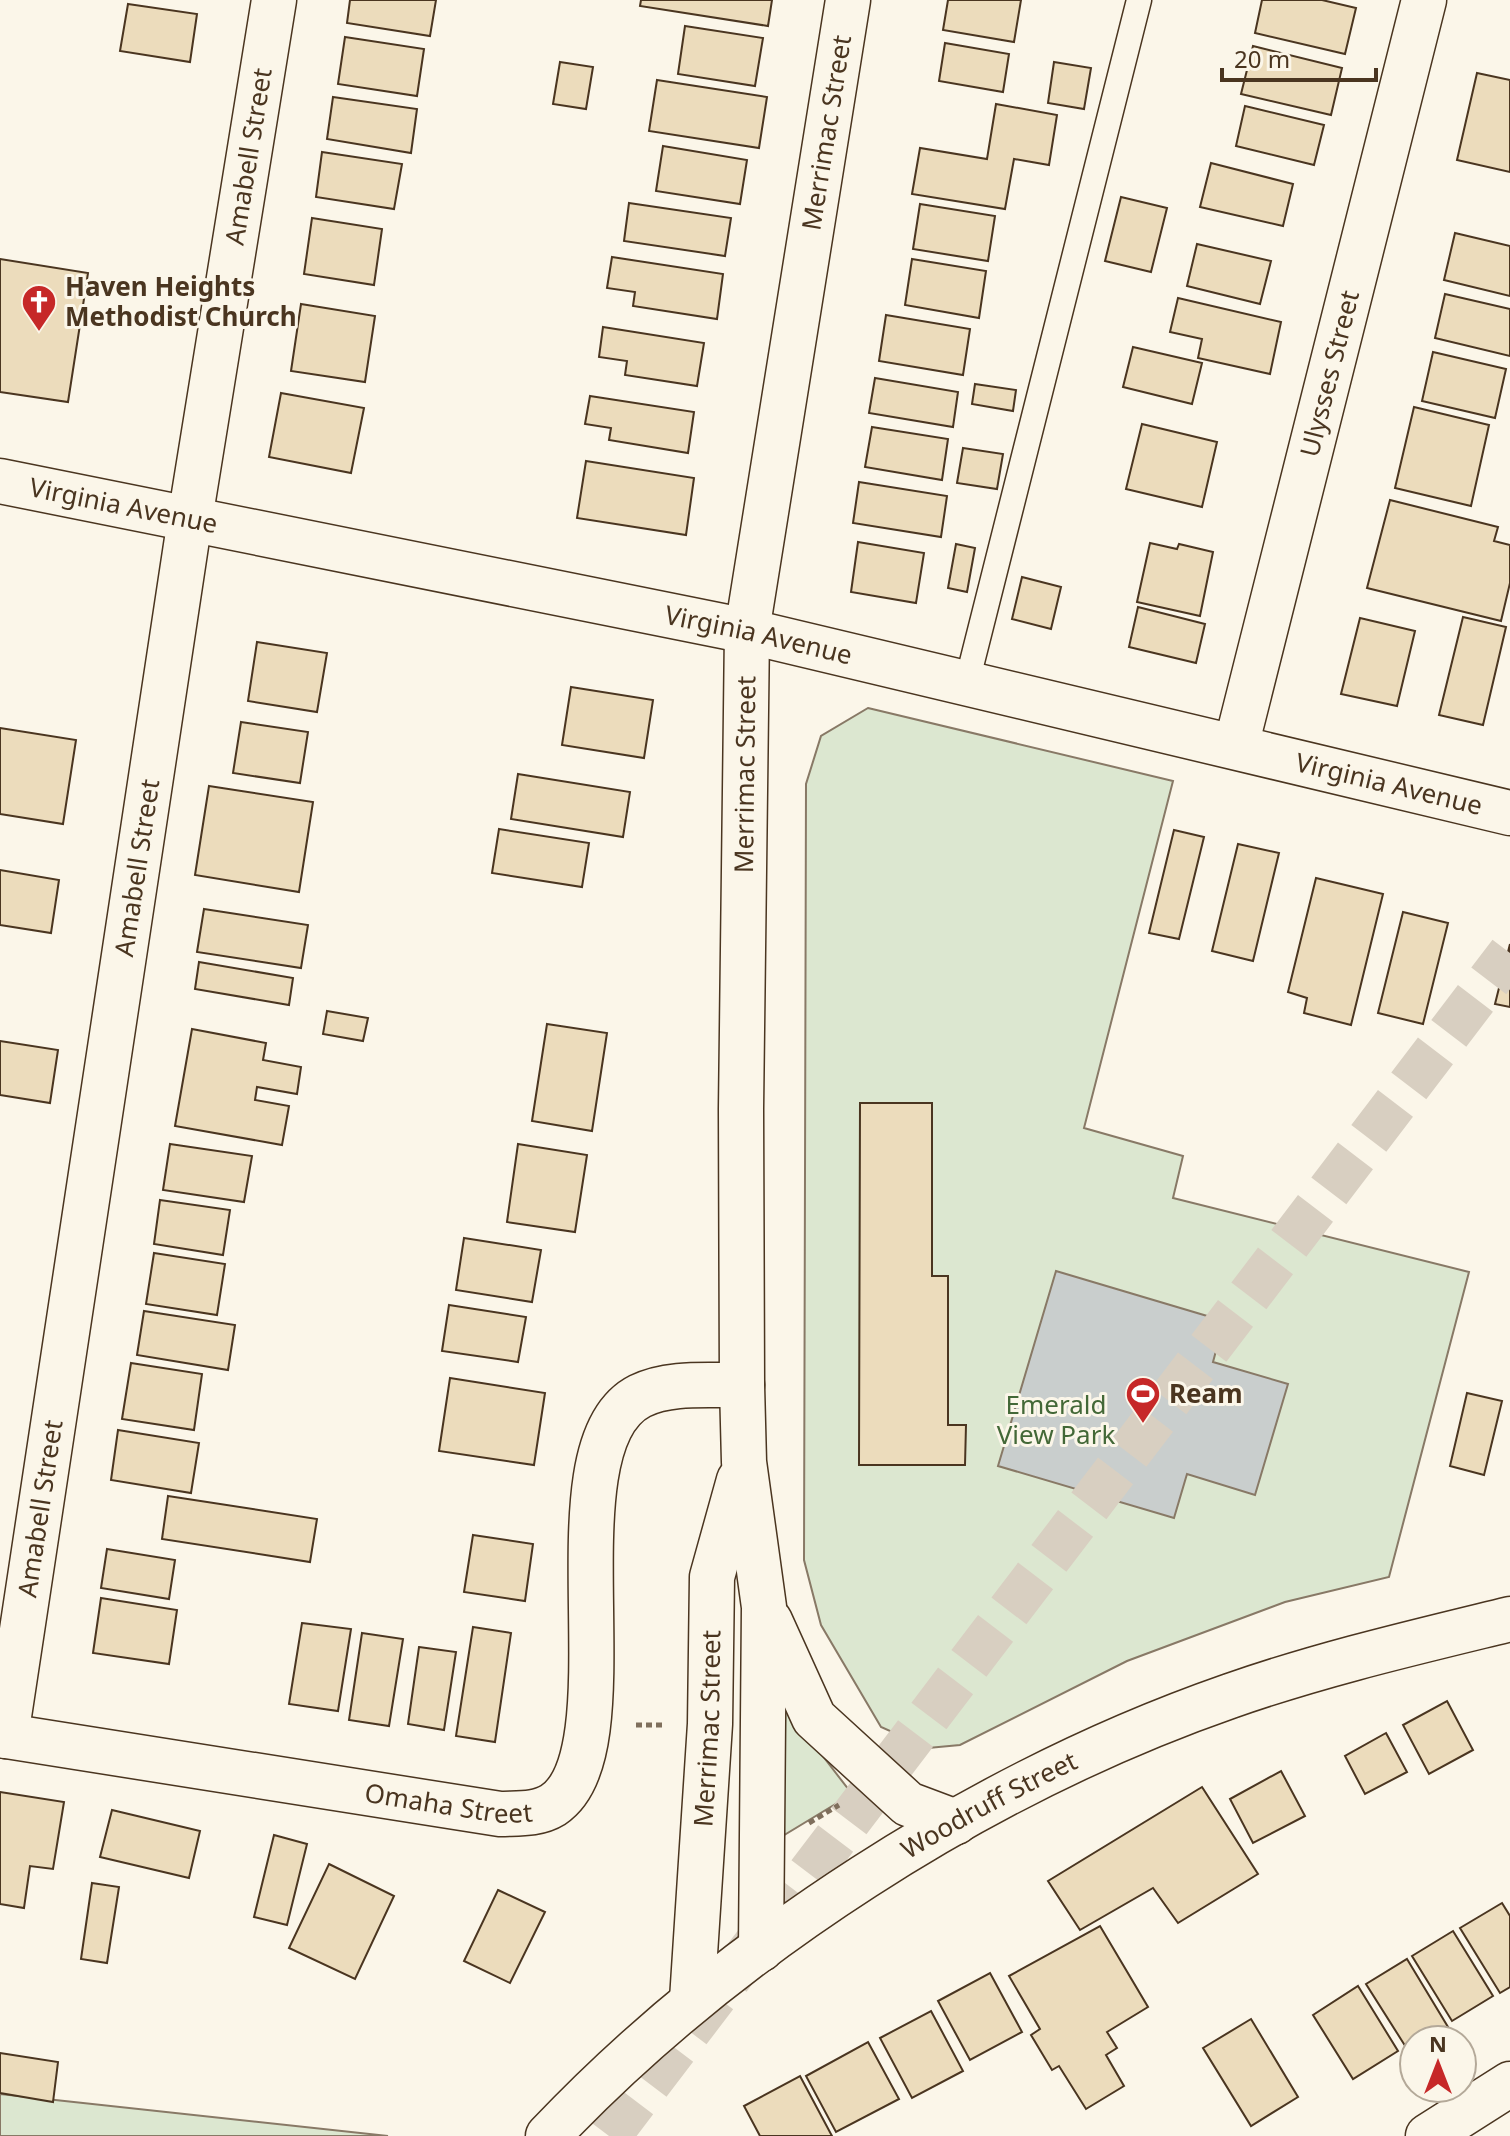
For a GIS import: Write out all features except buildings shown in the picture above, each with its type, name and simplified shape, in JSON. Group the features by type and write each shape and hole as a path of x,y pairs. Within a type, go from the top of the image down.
{"street":[{"name":"Amabell Street","path":"3,1736 190,519 274,0"},
{"name":"Merrimac Street","path":"761,1949 764,1607 744,1462 742,1385 741,1109 747,631 848,0"},
{"name":"Ulysses Street","path":"1236,746 1424,0"},
{"name":"Virginia Avenue","path":"0,481 747,631 1510,813"},
{"name":"Omaha Street","path":"3,1736 500,1814 532,1813 552,1805 570,1789 580,1770 587,1726 592,1521 604,1436 620,1412 639,1396 669,1387 742,1385"},
{"name":"Merrimac Street","path":"692,2000 710,1724 712,1577 744,1462"},
{"path":"764,1607 814,1718 908,1804 956,1822"},
{"name":"Woodruff Street","path":"548,2136 692,2000 866,1877 956,1822 1059,1769 1226,1697 1309,1669 1510,1619"},
{"path":"1428,2136 1510,2084"}],"lane":[{"path":"967,682 1139,0"}],"path":[{"path":"587,1726 710,1724"}],"green space":[{"name":"Emerald View Park","path":"868,708 1173,781 1084,1128 1183,1156 1173,1198 1469,1272 1389,1577 1285,1602 1127,1661 960,1745 928,1748 881,1727 821,1625 804,1560 806,784 821,736"},
{"path":"779,1699 852,1794 776,1840"},
{"path":"0,2094 388,2136 0,2136"}],"shaded area":[{"name":"Ream","path":"1056,1271 1224,1321 1213,1362 1288,1384 1255,1495 1187,1474 1174,1518 998,1466"}],"tunnel":[{"path":"609,2136 1510,953"}],"place":[{"name":"Haven Heights Methodist Church","path":"39,333"},
{"name":"Ream","path":"1143,1425"}]}
